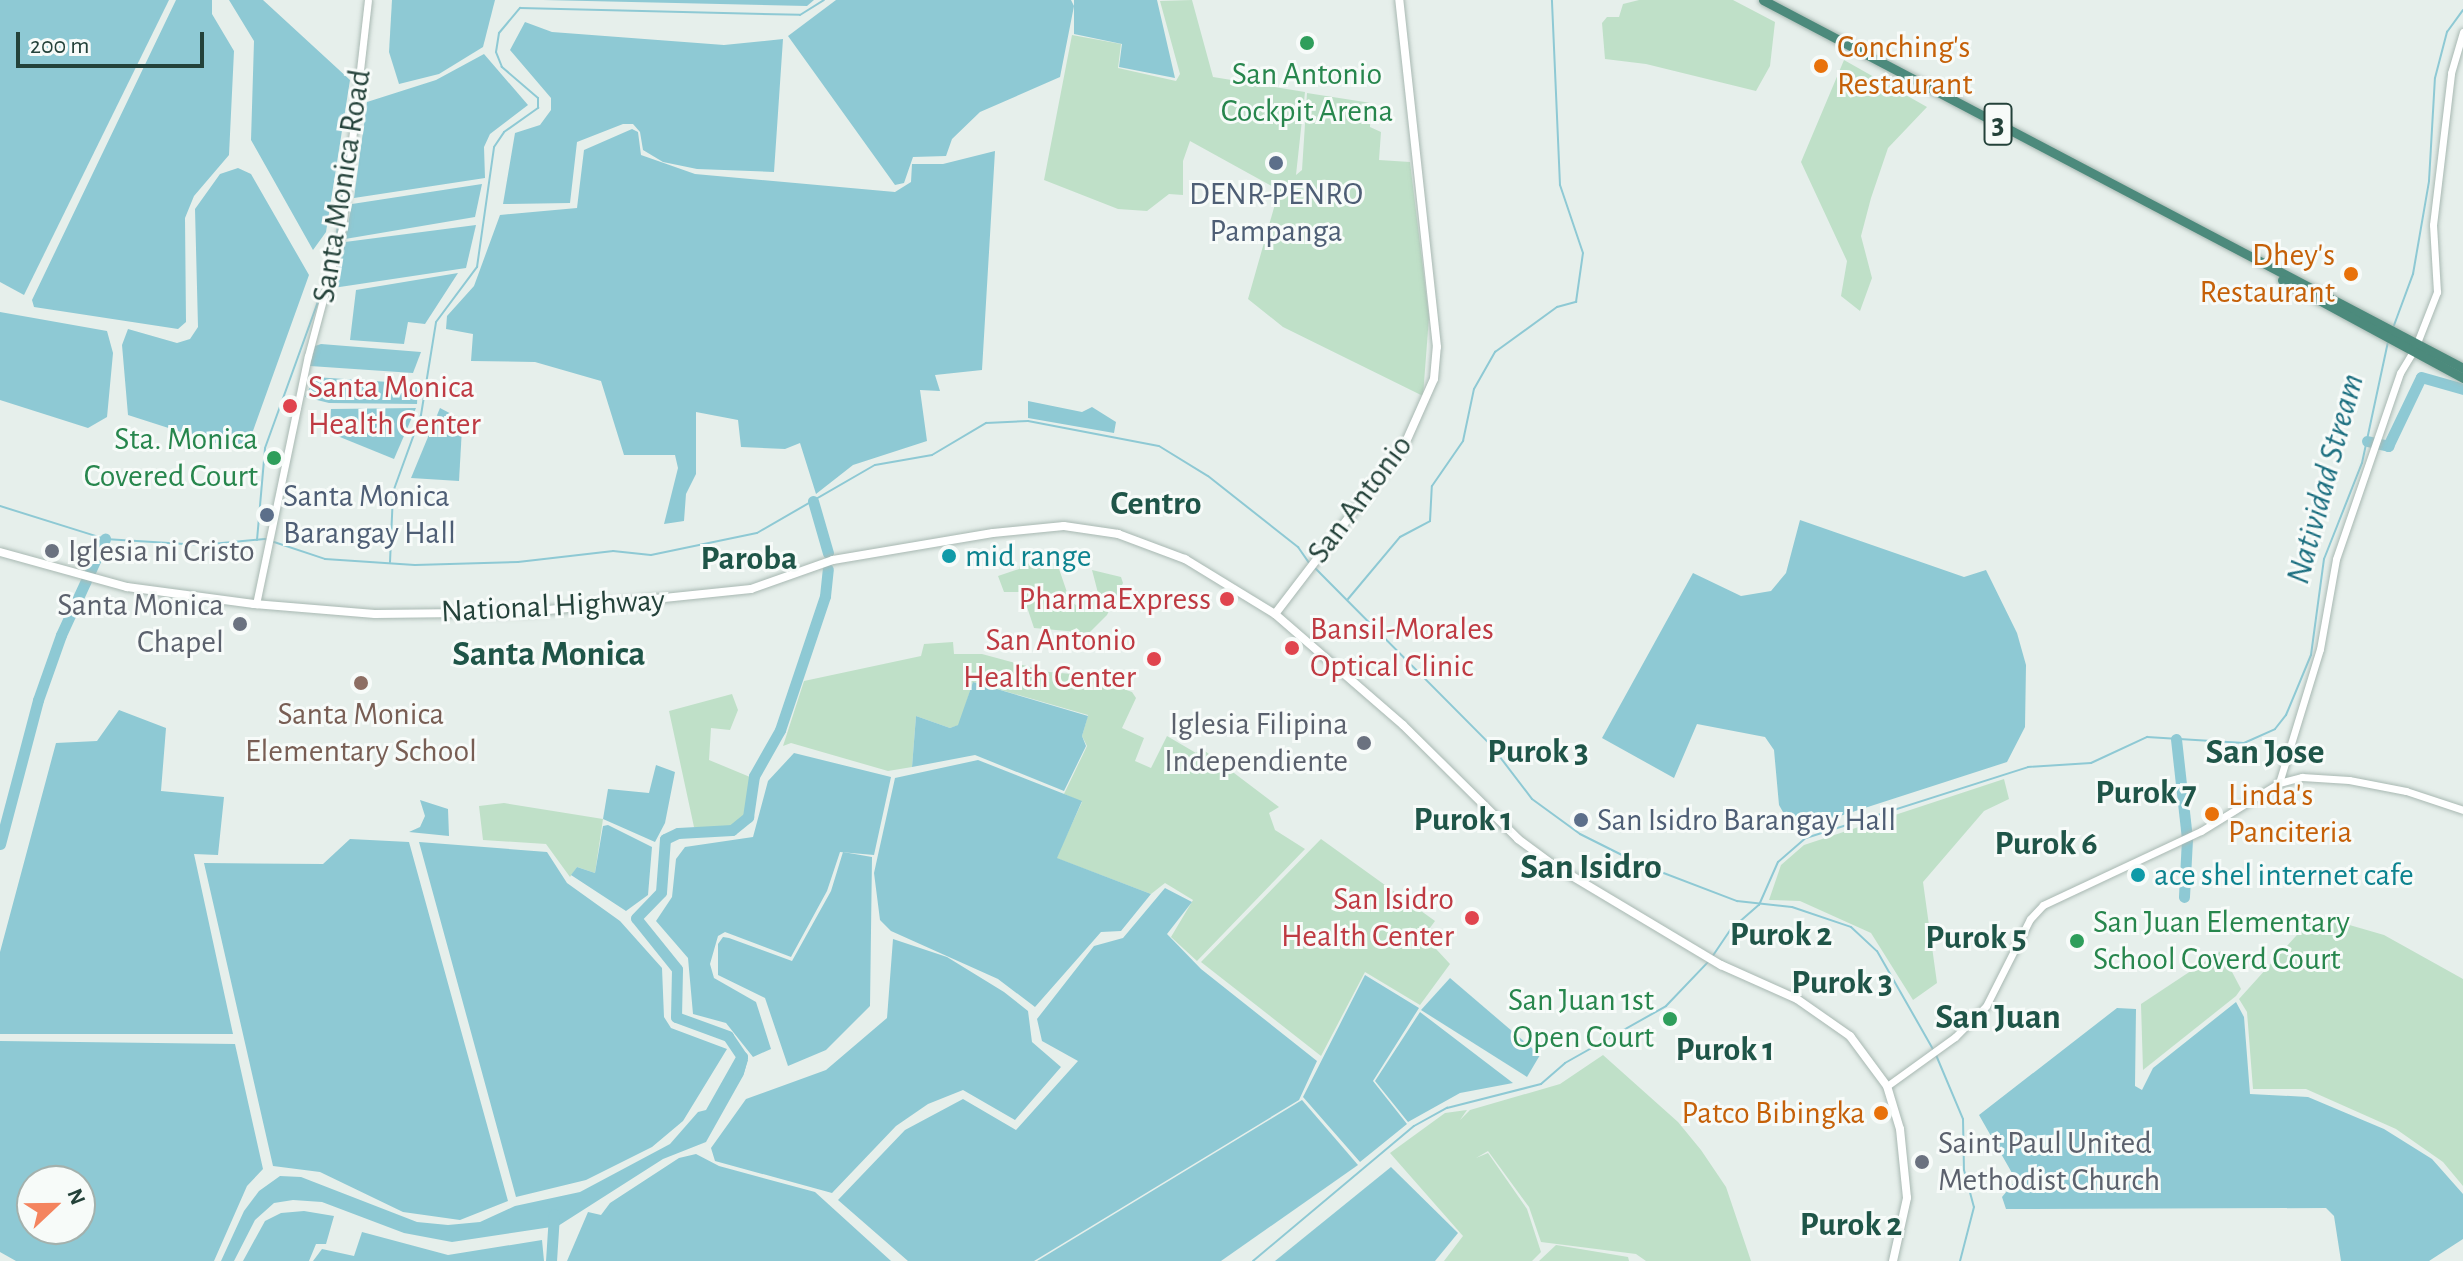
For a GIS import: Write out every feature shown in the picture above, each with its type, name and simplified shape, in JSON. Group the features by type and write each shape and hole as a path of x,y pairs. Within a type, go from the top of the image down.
{"highway":[{"name":"3","path":"1763,0 2376,328 2463,368"},
{"name":"3","path":"2411,345 2463,378"}],"main road":[{"name":"San Antonio","path":"1275,614 1405,444 1434,379 1437,347 1399,0"},
{"name":"National Highway","path":"0,552 114,584 256,604 406,614 642,603 751,589 859,555 1064,526 1118,534 1185,559 1275,614 1403,725 1518,839 1709,959 1836,1023 1864,1052 1887,1086 1893,1105 1907,1188 1906,1218 1893,1261"}],"street":[{"name":"Santa Monica Road","path":"256,604 267,539 342,228 368,0"},
{"path":"2279,783 2320,649 2336,559 2400,373 2437,292 2433,225 2451,73 2463,32"},
{"path":"1887,1086 1940,1049 1992,998 2030,919 2043,905 2188,838 2279,783 2302,777 2349,780 2406,791 2463,810"}],"green space":[{"path":"1192,0 1213,77 1305,92 1296,175 1302,170 1307,93 1371,103 1370,127 1381,132 1379,160 1410,162 1429,317 1423,396 1283,327 1248,299 1279,190 1190,141 1183,161 1183,195 1169,194 1147,211 1118,209 1044,180 1072,35 1121,44 1118,68 1176,81 1180,74 1160,1"},
{"path":"1639,0 1733,0 1775,22 1770,66 1756,91 1646,64 1605,59 1602,23 1607,17 1619,17 1623,4"},
{"path":"1844,60 1927,107 1888,148 1871,198 1861,236 1872,278 1860,311 1841,296 1847,261 1801,162"},
{"path":"1022,557 1031,566 1057,563 1070,601 1076,605 1098,593 1092,570 1121,577 1123,583 1107,615 1089,633 1034,628 1022,592 1004,592 998,576 1019,569"},
{"path":"953,642 954,654 982,654 1049,672 1084,675 1132,692 1136,698 1122,728 1144,738 1135,761 1151,768 1167,736 1196,753 1201,748 1279,807 1269,813 1275,830 1305,849 1197,961 1171,937 1193,900 1165,883 1151,894 1056,858 1082,802 1064,794 1087,746 1082,736 1088,715 973,682 959,725 950,728 916,716 912,767 888,771 791,743 783,746 804,681 921,656 924,644"},
{"path":"732,694 738,710 730,730 711,728 709,760 750,777 745,817 731,828 694,827 669,711"},
{"path":"2004,779 2009,799 1984,811 1923,882 1937,983 1913,1000 1871,933 1800,901 1769,900 1781,865 1804,845"},
{"path":"504,803 603,819 595,873 577,867 570,877 546,844 483,840 479,806"},
{"path":"1321,839 1435,921 1424,936 1450,964 1420,1005 1365,972 1321,1056 1201,962"},
{"path":"2315,915 2384,935 2463,979 2463,1186 2443,1162 2396,1129 2306,1089 2253,1089 2247,1012 2239,999"},
{"path":"2221,951 2241,989 2143,1070 2141,1004"},
{"path":"1603,1055 1678,1122 1701,1150 1726,1187 1751,1261 1646,1261 1636,1254 1541,1242 1529,1207 1488,1151 1476,1158 1488,1153 1527,1209 1541,1252 1532,1261 1444,1261 1463,1236 1390,1153 1445,1113 1467,1110 1460,1120 1470,1110 1560,1084"},
{"path":"1556,1245 1628,1257 1629,1261 1539,1261"}],"water":[{"path":"0,0 169,0 24,295 0,282"},
{"path":"176,0 212,0 212,14 234,51 229,155 194,196 185,218 186,322 178,329 34,307 32,300"},
{"path":"229,0 263,0 350,80 326,232 313,250 251,140 254,41"},
{"path":"392,0 495,0 483,47 439,74 399,84 389,52"},
{"path":"543,0 814,0 807,6"},
{"path":"836,0 1071,0 1074,6 1060,77 980,112 952,139 946,156 913,157 904,183 895,185 788,36"},
{"path":"1074,0 1157,0 1175,78 1119,67 1122,44 1074,34"},
{"path":"525,22 552,32 724,45 783,39 774,172 697,169 663,162 643,150 640,132 633,124 623,124 577,142 570,203 503,204 515,133 540,125 551,110 551,98 510,50"},
{"path":"484,54 528,105 490,134 484,147 485,178 354,198 367,102 436,80"},
{"path":"632,129 638,132 641,155 695,174 895,192 911,182 912,164 943,164 995,151 982,370 935,375 940,391 920,390 927,441 853,465 816,494 800,443 785,449 741,447 738,420 696,412 696,474 686,494 684,521 664,524 678,468 675,455 624,455 601,381 535,362 471,361 473,334 446,329 447,316 474,286 500,215 577,208 584,150"},
{"path":"238,168 251,174 309,275 249,442 237,450 128,415 122,345 128,329 177,343 190,339 198,327 195,209 220,174"},
{"path":"482,184 475,217 345,239 352,204"},
{"path":"476,225 466,268 333,288 345,242"},
{"path":"458,273 425,324 408,322 404,344 350,340 356,290"},
{"path":"0,312 107,331 113,353 107,417 88,428 0,400"},
{"path":"315,346 421,352 413,373 310,366"},
{"path":"315,377 418,384 417,404 329,403 305,397"},
{"path":"1028,401 1082,412 1092,407 1116,422 1114,433 1028,418"},
{"path":"416,408 394,459 330,433 331,409"},
{"path":"440,408 457,417 462,428 459,481 411,478"},
{"path":"1800,520 1964,577 1986,570 2017,633 2026,665 2025,727 2007,762 1809,826 1788,821 1779,805 1774,750 1765,737 1697,724 1674,778 1602,738 1693,573 1741,596 1771,591 1786,573"},
{"path":"973,682 1088,716 1082,736 1086,746 1064,791 975,755 912,767 916,716 950,728 958,725"},
{"path":"119,710 166,728 161,791 224,797 218,855 194,854 233,1034 0,1034 0,952 56,743 97,741"},
{"path":"794,753 891,777 874,855 840,852 827,891 791,957 725,932 718,936 710,964 714,978 756,1002 771,1049 753,1057 726,1023 693,1014 688,958 656,921 672,897 676,859 685,847 753,837 768,781"},
{"path":"978,760 1082,801 1057,858 1151,894 1121,931 1101,932 1035,1007 998,979 891,931 880,920 874,873 895,778"},
{"path":"656,765 675,772 665,823 655,842 603,819 608,789 649,793"},
{"path":"420,800 448,809 449,836 409,832 420,827 425,816"},
{"path":"608,825 652,847 648,895 626,911 571,875 577,867 595,873 603,826"},
{"path":"350,839 409,842 508,1201 460,1220 403,1212 320,1172 273,1166 204,863 323,864"},
{"path":"419,842 547,852 567,883 620,921 662,968 664,1017 671,1028 727,1049 683,1121 652,1147 586,1180 516,1197"},
{"path":"843,852 872,857 870,1006 826,1050 788,1066 765,998 718,975 718,944 723,937 729,938 792,961 831,891"},
{"path":"1165,888 1192,902 1167,934 1201,969 1317,1061 1299,1100 1034,1261 908,1261 838,1200 905,1130 963,1099 1016,1130 1078,1061 1042,1041 1037,1019 1094,946 1123,938"},
{"path":"893,939 947,957 1004,992 1028,1011 1032,1042 1061,1067 1015,1120 963,1090 928,1104 896,1126 832,1193 715,1161 711,1148 746,1099 826,1070 887,1018"},
{"path":"1365,975 1419,1008 1373,1081 1407,1124 1360,1162 1303,1097"},
{"path":"1450,978 1540,1055 1527,1077 1421,1010"},
{"path":"2236,1002 2244,1017 2250,1094 2308,1097 2384,1129 2432,1159 2463,1194 2463,1239 2429,1261 2341,1261 2334,1216 2326,1208 2006,1209 2002,1197 2016,1180 1979,1115 2117,1008 2136,1009 2135,1086 2142,1090 2153,1068"},
{"path":"1420,1012 1513,1083 1460,1093 1408,1122 1375,1081"},
{"path":"0,1041 235,1044 263,1169 247,1186 214,1261 16,1261 0,1252"},
{"path":"737,1055 748,1060 743,1076 706,1142 663,1159 558,1226 452,1242 404,1233 322,1202 293,1200 274,1203 255,1220 234,1261 221,1261 244,1211 259,1191 280,1176 301,1177 417,1222 448,1225 480,1222 515,1206 580,1192 670,1144 698,1112 706,1110"},
{"path":"1302,1100 1358,1165 1221,1261 1037,1261"},
{"path":"696,1154 719,1166 815,1192 891,1261 567,1261 588,1212 601,1215 610,1203 679,1158"},
{"path":"1391,1167 1458,1233 1435,1261 1275,1261"},
{"path":"304,1211 334,1216 326,1244 316,1244 309,1261 243,1261 265,1221 281,1213"},
{"path":"362,1232 448,1255 542,1240 544,1261 313,1261 322,1249 354,1256"}],"waterway":[{"path":"390,562 393,492 421,415 436,322 477,267 494,147 504,132 538,108 538,98 502,67 496,52 499,33 520,8 800,15 824,0"},
{"path":"1348,599 1400,537 1430,521 1432,486 1463,441 1474,389 1495,352 1557,307 1576,302 1583,253 1560,185 1552,0"},
{"name":"Natividad Stream","path":"2393,328 2413,274 2429,181 2435,78 2447,32 2463,10"},
{"path":"337,233 347,156"},
{"path":"257,540 265,448 321,293"},
{"name":"Natividad Stream","path":"1712,957 1730,930 1759,905 1778,862 1806,838 2028,767 2091,763 2147,737 2244,743 2275,729 2286,715 2311,655 2324,559 2362,463 2388,342"},
{"path":"2367,441 2388,446 2421,377 2463,389"},
{"path":"0,506 105,539 201,545 265,539 325,559 415,565 518,562 613,551 651,555 757,533 875,465 932,455 986,423 1028,421 1159,446 1208,476 1298,547 1309,563"},
{"path":"813,501 828,553"},
{"path":"0,844 38,700 61,635 105,539"},
{"path":"1314,567 1490,744 1532,799 1580,834 1640,864 1737,901 1792,907 1851,927 1877,951 1933,1049"},
{"path":"738,1072 742,1057 728,1036 676,1017 677,969 636,918 661,892 665,839 678,833 732,830 748,817 754,776 780,730 825,596 828,569"},
{"path":"2176,739 2187,839 2184,897"},
{"path":"1253,1261 1414,1126 1447,1108 1541,1084 1565,1063 1666,1006 1708,962"},
{"path":"1936,1055 1963,1119 1964,1170 1974,1207 1960,1261"},
{"path":"551,1261 554,1214"}],"place":[{"name":"San Antonio Cockpit Arena","path":"1307,43"},
{"name":"Conching's Restaurant","path":"1821,66"},
{"name":"DENR-PENRO Pampanga","path":"1276,163"},
{"name":"Dhey's Restaurant","path":"2351,274"},
{"name":"Santa Monica Health Center","path":"290,406"},
{"name":"Sta. Monica Covered Court","path":"274,458"},
{"name":"Santa Monica Barangay Hall","path":"267,515"},
{"name":"Iglesia ni Cristo","path":"52,551"},
{"name":"mid range","path":"949,556"},
{"name":"PharmaExpress","path":"1227,599"},
{"name":"Santa Monica Chapel","path":"240,624"},
{"name":"Bansil-Morales Optical Clinic","path":"1292,648"},
{"name":"San Antonio Health Center","path":"1154,659"},
{"name":"Santa Monica Elementary School","path":"361,683"},
{"name":"Iglesia Filipina Independiente","path":"1364,743"},
{"name":"Linda's Panciteria","path":"2212,814"},
{"name":"San Isidro Barangay Hall","path":"1581,820"},
{"name":"ace shel internet cafe","path":"2138,875"},
{"name":"San Isidro Health Center","path":"1472,918"},
{"name":"San Juan Elementary School Coverd Court","path":"2077,941"},
{"name":"San Juan 1st Open Court","path":"1670,1019"},
{"name":"Patco Bibingka","path":"1881,1113"},
{"name":"Saint Paul United Methodist Church","path":"1922,1162"}],"district":[{"name":"Centro","path":"1156,505"},
{"name":"Paroba","path":"749,560"},
{"name":"Santa Monica","path":"549,655"},
{"name":"Purok 3","path":"1538,753"},
{"name":"San Jose","path":"2265,753"},
{"name":"Purok 7","path":"2146,794"},
{"name":"Purok 1","path":"1463,821"},
{"name":"Purok 6","path":"2046,845"},
{"name":"San Isidro","path":"1591,868"},
{"name":"Purok 2","path":"1781,936"},
{"name":"Purok 5","path":"1976,939"},
{"name":"Purok 3","path":"1842,984"},
{"name":"San Juan","path":"1998,1018"},
{"name":"Purok 1","path":"1725,1051"},
{"name":"Purok 2","path":"1851,1226"}]}
